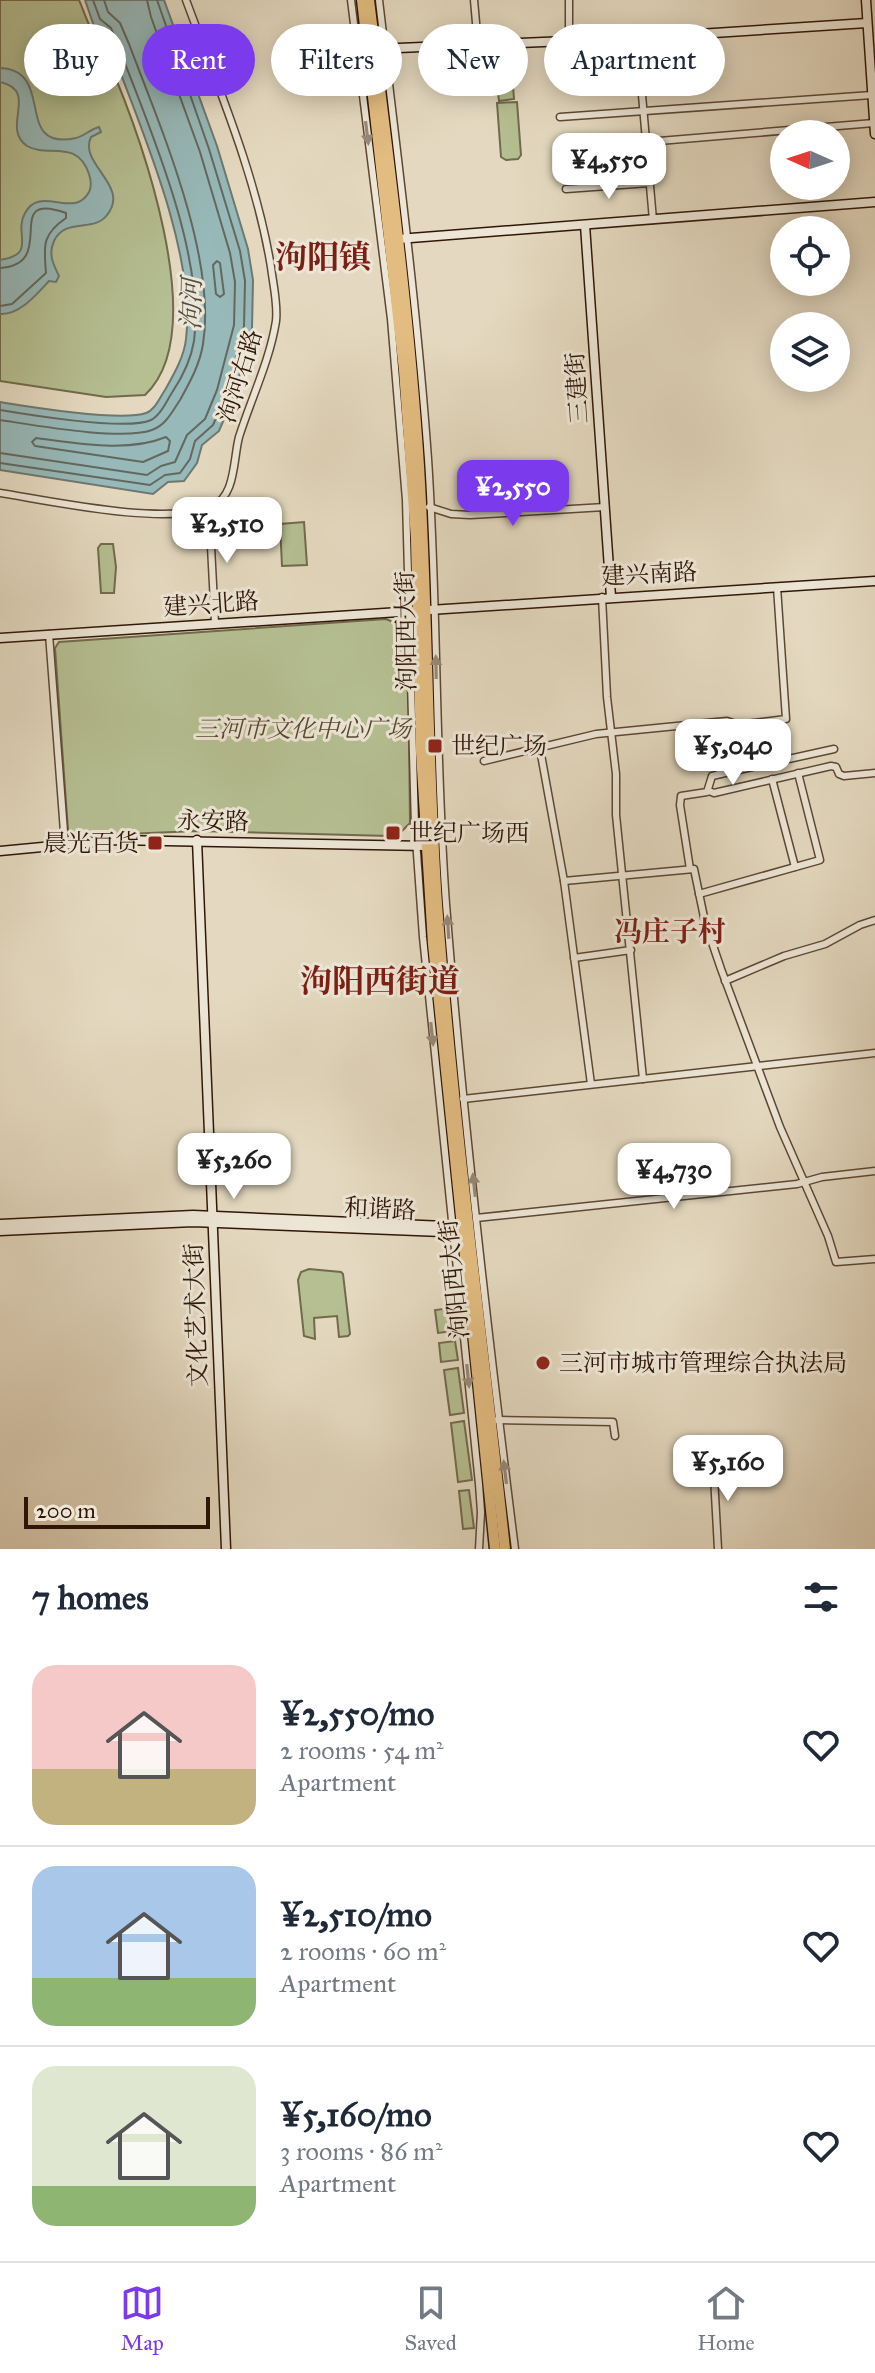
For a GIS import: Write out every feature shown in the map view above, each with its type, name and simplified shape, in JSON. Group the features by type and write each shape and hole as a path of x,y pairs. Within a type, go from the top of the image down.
{"highway":[{"name":"泃阳西大街","path":"362,0 404,370 422,609 440,943 460,1099 464,1227 494,1420 505,1549"},
{"name":"泃阳西大街","path":"369,0 374,24"},
{"name":"泃阳西大街","path":"386,96 403,238 411,369 426,507 422,609 421,846 464,1227 495,1549"}],"street":[{"name":"泃河右路","path":"186,0 227,110 262,225 272,273 276,315 237,445 228,489 223,499 209,508"},
{"path":"351,0 391,319 406,500 422,609"},
{"path":"379,0 379,24"},
{"path":"474,0 476,24"},
{"path":"569,0 569,24"},
{"path":"866,0 875,134"},
{"path":"725,33 870,24"},
{"path":"560,117 872,95"},
{"path":"642,96 653,220"},
{"path":"563,149 874,123"},
{"path":"566,189 649,183"},
{"path":"403,238 875,202"},
{"name":"三建街","path":"585,225 605,507 607,597"},
{"path":"0,493 118,510 187,513 209,508 215,623"},
{"path":"426,507 444,513 470,515 605,507"},
{"name":"建兴南路","path":"422,609 875,581"},
{"path":"484,761 611,732 738,725 786,719 777,587"},
{"path":"607,597 616,815 643,1079"},
{"name":"建兴北路","path":"0,638 422,609"},
{"path":"49,634 65,845"},
{"path":"720,774 717,756 725,750 732,723"},
{"path":"540,749 564,881 591,1084"},
{"path":"709,791 710,776 834,749"},
{"path":"690,869 680,797 686,793 714,793 835,766 844,776 875,773"},
{"path":"699,894 820,860 798,773"},
{"path":"772,779 795,867"},
{"name":"永安路","path":"0,851 116,840 421,846"},
{"name":"文化艺术大街","path":"197,840 226,1549"},
{"path":"564,881 694,869 705,922 725,981 780,1127 828,1236 836,1262 875,1259"},
{"path":"725,981 784,956 825,944 875,920"},
{"path":"574,958 631,950"},
{"path":"460,1099 875,1053"},
{"path":"464,1227 875,1171"},
{"name":"和谐路","path":"0,1231 212,1219"},
{"name":"和谐路","path":"0,1224 212,1219 464,1227"},
{"path":"464,1227 515,1549"},
{"path":"464,1227 480,1498 479,1549"},
{"path":"494,1420 613,1422 615,1436"},
{"path":"713,1458 718,1549"}],"green space":[{"path":"0,0 79,0 89,24 24,24 24,96 123,96 151,178 163,229 171,279 173,325 164,365 145,395 106,397 0,381"},
{"path":"498,96 514,96 514,99 499,101"},
{"path":"517,102 521,155 518,159 506,160 501,157 497,103"},
{"path":"304,522 307,565 282,566 280,524"},
{"path":"101,544 113,544 116,567 114,593 101,593 98,548"},
{"name":"三河市文化中心广场","path":"386,619 400,625 408,634 410,823 398,835 197,831 78,836 68,830 55,648 59,642"},
{"path":"309,1269 343,1274 348,1336 339,1337 337,1316 314,1318 315,1339 304,1336 298,1280 301,1272"},
{"path":"451,1308 454,1331 438,1333 435,1310"},
{"path":"455,1341 458,1360 441,1362 439,1343"},
{"path":"458,1368 464,1413 450,1415 444,1370"},
{"path":"464,1421 472,1480 458,1482 451,1423"},
{"path":"469,1490 474,1528 463,1529 459,1491"}],"water":[{"name":"泃河","path":"85,0 164,0 173,24 142,24 142,96 199,96 248,249 253,280 252,328 234,396 219,431 202,445 197,463 184,481 168,482 153,494 0,470 0,402 97,415 146,413 155,406 165,390 185,346 187,306 183,269 164,193 126,88 126,24 93,24"},
{"path":"0,68 17,72 24,79 24,96 32,96 39,123 45,133 57,139 76,138 99,127 101,132 91,137 89,147 113,194 113,204 101,220 65,229 59,234 51,255 59,276 56,282 49,281 14,311 0,314 0,260 18,253 21,248 25,213 39,201 75,203 83,200 91,183 84,163 77,156 70,152 27,146 17,129 17,93 0,82"}],"place":[{"name":"世纪广场","path":"435,746"},
{"name":"世纪广场西","path":"393,833"},
{"name":"晨光百货","path":"155,843"},
{"name":"三河市城市管理综合执法局","path":"543,1363"}],"district":[{"name":"泃阳镇","path":"323,257"},
{"name":"冯庄子村","path":"670,931"},
{"name":"泃阳西街道","path":"380,981"}]}
